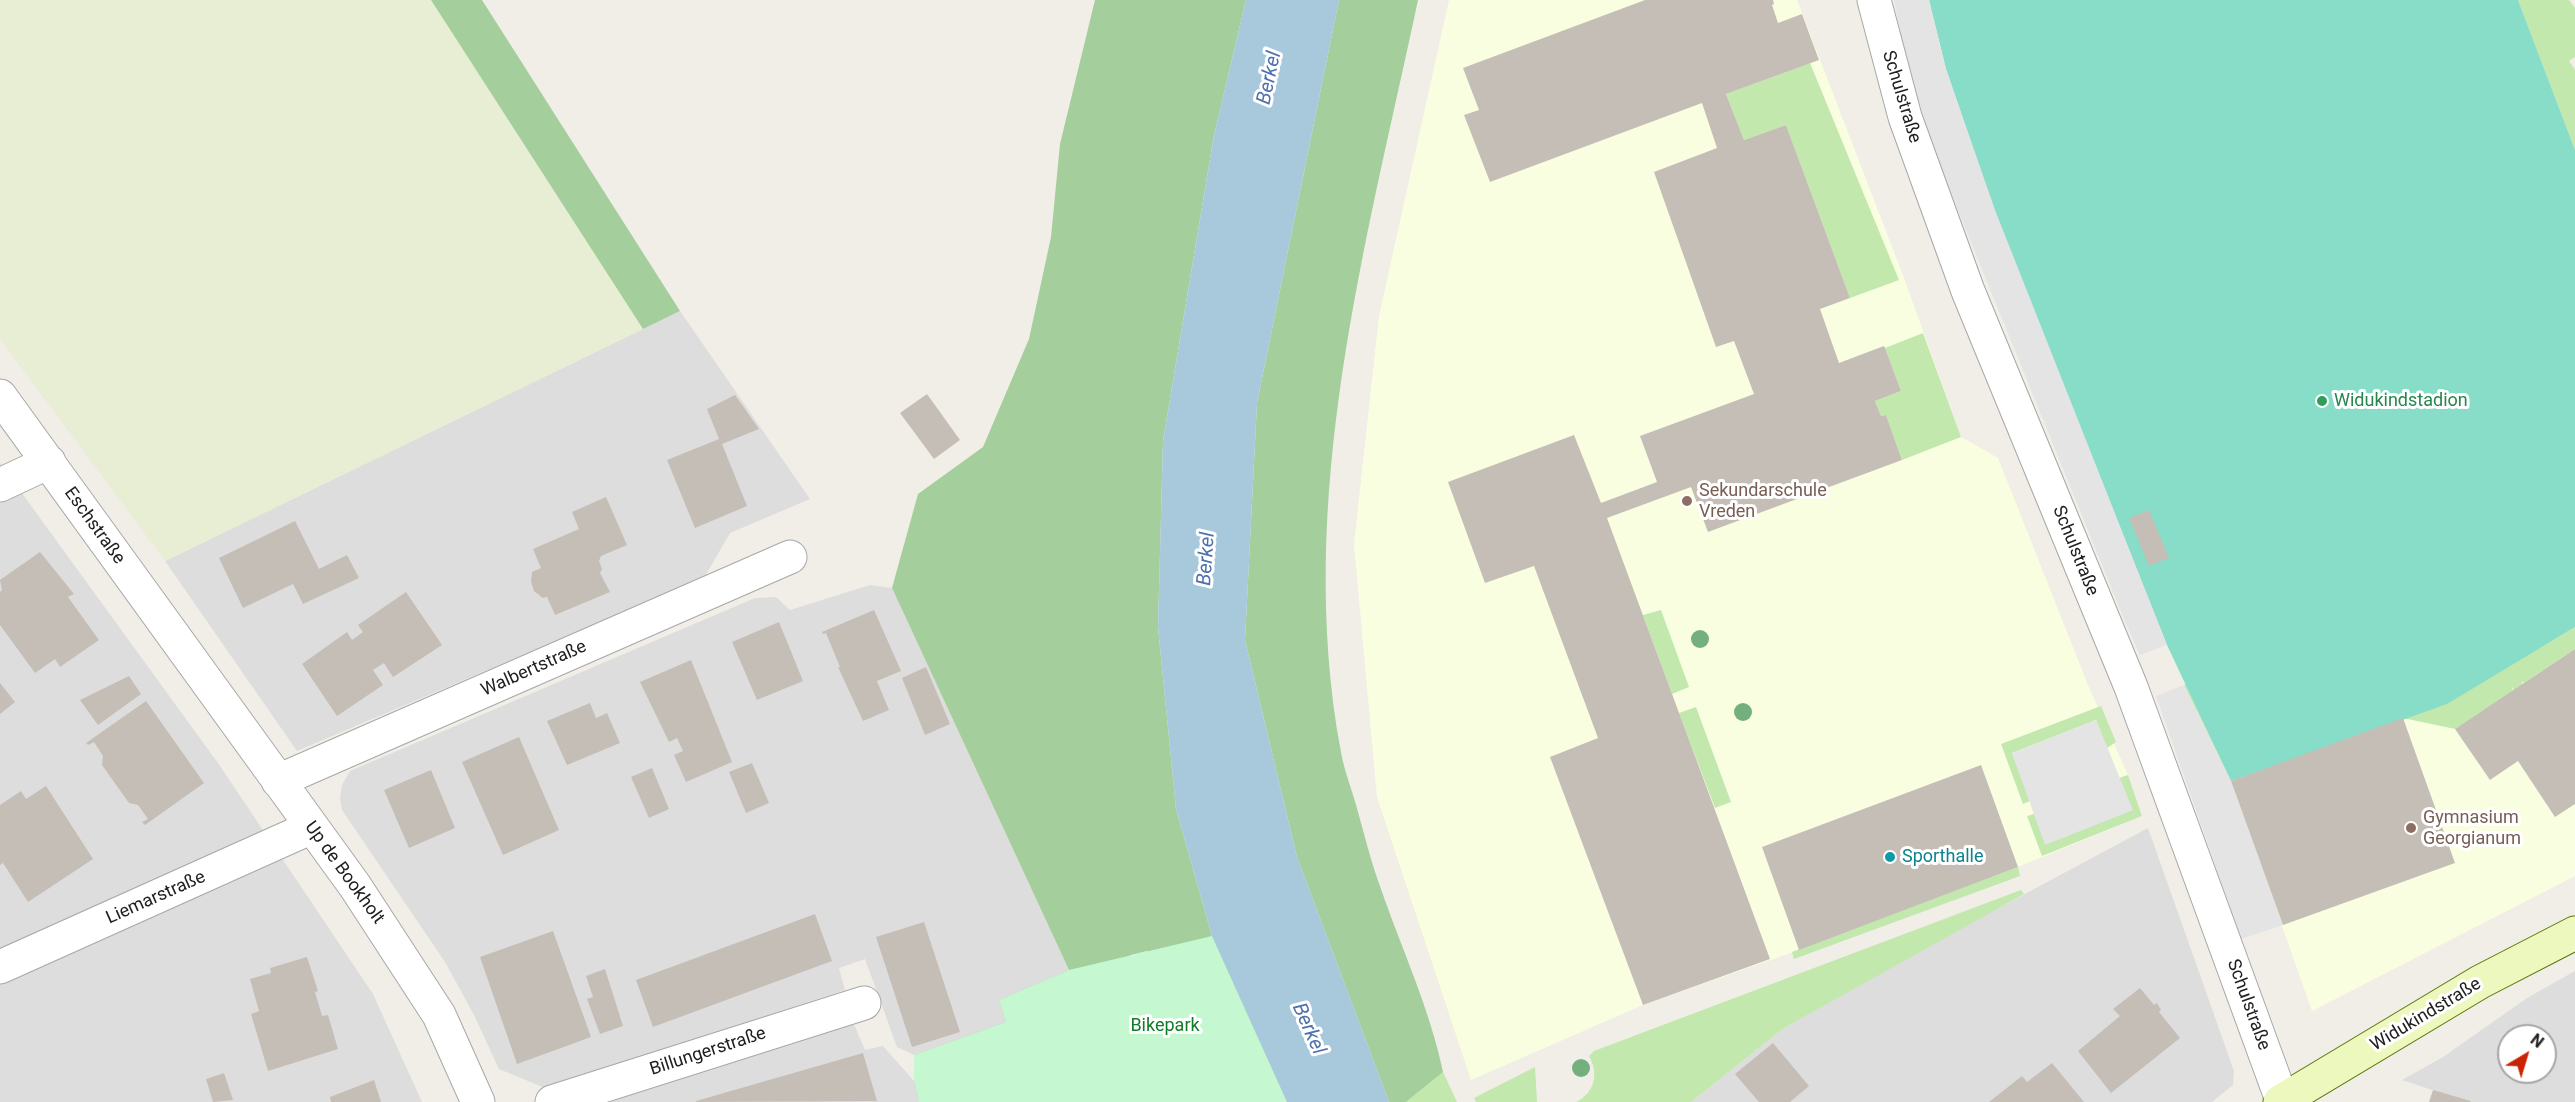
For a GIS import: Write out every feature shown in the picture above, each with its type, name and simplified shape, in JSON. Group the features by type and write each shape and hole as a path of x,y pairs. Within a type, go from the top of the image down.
{"street":[{"name":"Schulstraße","path":"1874,0 1905,117 1968,291 2131,687 2281,1101"},
{"name":"Eschstraße","path":"0,396 188,656"},
{"path":"0,485 49,462"},
{"name":"Walbertstraße","path":"278,782 790,557"},
{"name":"Up de Bookholt","path":"188,656 356,886 439,1015 478,1102"},
{"name":"Liemarstraße","path":"0,968 312,827"},
{"name":"Widukindstraße","path":"2281,1101 2480,982 2575,933"},
{"name":"Billungerstraße","path":"552,1102 864,1003"}],"shaded area":[{"path":"0,0 431,0 643,329 165,561 0,339"},
{"name":"Sekundarschule Vreden","path":"1449,0 1797,0 1904,278 1961,437 1998,458 2088,685 2128,775 2142,816 2018,867 1799,950 1643,1005 1471,1080 1377,797 1354,544 1379,316"},
{"path":"1894,0 1929,0 1946,69 1995,210 2167,645 2140,655 2124,619 1934,151 1905,57"},
{"path":"680,311 810,499 730,533 704,578 297,751 165,561"},
{"path":"0,463 218,763 373,994 422,1102 0,1102"},
{"path":"870,585 892,588 1069,970 999,1000 1007,1022 914,1055 897,1047 865,959 839,968 845,990 545,1088 499,1069 474,1015 445,962 342,810 340,799 342,785 350,771 755,598 776,597 790,610"},
{"name":"Gymnasium Georgianum","path":"2575,627 2575,876 2312,1011 2231,781 2447,704"},
{"path":"2184,685 2231,781 2283,925 2241,939 2156,696"},
{"path":"2096,720 2133,810 2045,845 2012,753"},
{"path":"2148,828 2234,1071 2233,1085 2212,1102 1691,1102 1784,1028 1939,940"},
{"path":"2575,971 2575,1102 2469,1102 2402,1080 2443,1057 2527,998"},
{"path":"853,1022 865,1050 883,1046 914,1081 919,1102 609,1102"}],"green space":[{"path":"431,0 482,0 680,311 643,329"},
{"path":"1095,0 1246,0 1214,135 1163,441 1158,627 1176,809 1212,936 1287,1102 1147,951 1131,955 919,1102 914,1081 914,1055 1006,1022 999,1000 1069,970 892,588 918,494 983,447 1029,339 1051,237 1060,144"},
{"path":"1339,0 1418,0 1377,185 1342,373 1331,467 1326,562 1329,657 1342,759 1374,868 1431,1025 1443,1072 1406,1102 1389,1102 1297,857 1245,640 1257,403"},
{"name":"Widukindstadion","path":"1929,0 2518,0 2575,150 2575,627 2447,704 2231,781 2167,645 1994,210 1946,69"},
{"path":"2518,0 2569,0 2575,8 2575,57 2569,61 2575,70 2575,150"},
{"path":"1810,63 1899,280 1850,298 1786,125 1744,140 1726,94"},
{"path":"1923,333 1961,437 1902,460 1886,415 1881,416 1875,401 1901,391 1885,348"},
{"path":"1661,610 1689,687 1672,694 1643,615"},
{"path":"2575,627 2575,649 2524,683 2521,681 2523,684 2514,690 2512,687 2513,691 2455,729 2403,718 2231,781 2184,685 2212,668 2540,648"},
{"path":"2101,706 2116,742 2107,748 2096,720 2012,753 2030,801 2023,804 2001,744"},
{"path":"1696,707 1731,802 1715,808 1679,713"},
{"path":"2128,775 2142,816 2042,856 2027,816 2034,814 2046,844 2132,810 2119,778"},
{"path":"2018,867 2020,876 1794,959 1792,952"},
{"path":"2021,890 2024,894 1784,1028 1691,1102 1576,1102 1591,1088 1594,1069 1589,1056 1594,1051"},
{"name":"Bikepark","path":"1212,936 1287,1102 919,1102 914,1081 914,1055 1006,1022 999,1000 1069,970"},
{"path":"1535,1067 1537,1102 1476,1102 1474,1098"},
{"path":"1443,1072 1457,1102 1406,1102"}],"water":[{"name":"Berkel","path":"1246,0 1339,0 1257,403 1245,640 1297,857 1389,1102 1287,1102 1212,936 1176,809 1158,627 1163,441 1214,135"}],"building":[{"path":"1645,0 1773,0 1772,5 1778,23 1802,14 1819,60 1726,94 1744,140 1786,125 1850,298 1820,309 1839,363 1884,346 1901,391 1875,401 1881,416 1886,415 1902,460 1708,532 1691,487 1607,518 1770,959 1643,1005 1550,757 1598,738 1534,566 1485,583 1448,482 1574,435 1601,503 1657,482 1640,436 1754,394 1734,341 1716,347 1654,172 1717,148 1702,103 1490,182 1464,115 1479,110 1463,68"},
{"path":"927,394 960,440 934,459 900,413"},
{"path":"735,395 759,429 722,444 747,506 695,528 667,460 719,439 707,409"},
{"path":"606,497 627,545 601,556 599,561 602,569 600,573 610,592 555,615 547,597 543,598 534,591 531,582 532,572 541,568 533,549 579,529 572,512"},
{"path":"2149,510 2169,558 2149,566 2129,518"},
{"path":"295,521 319,569 347,555 359,578 303,604 293,584 243,608 219,558"},
{"path":"40,552 74,594 68,597 99,640 60,667 55,659 35,673 0,625 0,592 2,590 0,580"},
{"path":"406,592 442,645 393,677 384,663 373,670 383,685 337,716 302,664 347,632 352,640 363,632 358,625"},
{"path":"874,610 901,671 877,681 889,710 863,721 838,667 840,667 826,633 822,632"},
{"path":"779,622 803,681 757,700 732,642"},
{"path":"2575,649 2575,804 2555,817 2518,761 2490,780 2455,729"},
{"path":"691,660 732,762 686,782 674,755 683,751 677,738 669,742 640,682"},
{"path":"926,667 950,724 925,735 902,678"},
{"path":"129,676 141,694 98,725 80,700"},
{"path":"0,683 15,702 0,714"},
{"path":"146,701 204,783 145,825 142,822 148,819 138,805 129,803 102,765 103,756 94,742 88,745 86,743"},
{"path":"590,703 596,718 607,713 620,743 567,765 547,721"},
{"path":"2403,718 2455,863 2283,925 2231,781"},
{"path":"519,737 559,830 503,855 462,762"},
{"path":"752,763 769,803 746,813 729,772"},
{"name":"Sporthalle","path":"1981,765 2018,867 1799,950 1762,847"},
{"path":"652,768 669,809 649,818 631,777"},
{"path":"431,770 455,828 409,848 384,790"},
{"path":"46,786 93,859 28,902 3,863 0,865 0,805 21,791 26,799"},
{"path":"815,914 832,961 653,1027 636,980"},
{"path":"924,922 960,1032 912,1047 876,937"},
{"path":"553,931 591,1037 517,1064 480,957"},
{"path":"307,957 318,991 315,992 322,1016 328,1015 338,1049 268,1071 251,1014 259,1011 250,979 271,973 270,968"},
{"path":"605,969 623,1026 600,1034 587,999 593,997 586,976"},
{"path":"2140,988 2154,1005 2157,1003 2161,1010 2159,1012 2180,1038 2111,1093 2078,1051 2120,1016 2113,1009"},
{"path":"1773,1043 1809,1086 1790,1102 1759,1102 1735,1074"},
{"path":"863,1053 877,1101 696,1102 696,1101"},
{"path":"2052,1063 2084,1102 1989,1102 2022,1076 2027,1082"},
{"path":"224,1073 233,1100 213,1102 206,1079"},
{"path":"374,1080 381,1102 331,1102 330,1097"},
{"path":"2433,1090 2471,1101 2429,1102"}],"place":[{"name":"Widukindstadion","path":"2322,401"},
{"name":"Sekundarschule Vreden","path":"1687,501"},
{"name":"Gymnasium Georgianum","path":"2411,828"},
{"name":"Sporthalle","path":"1890,857"}]}
